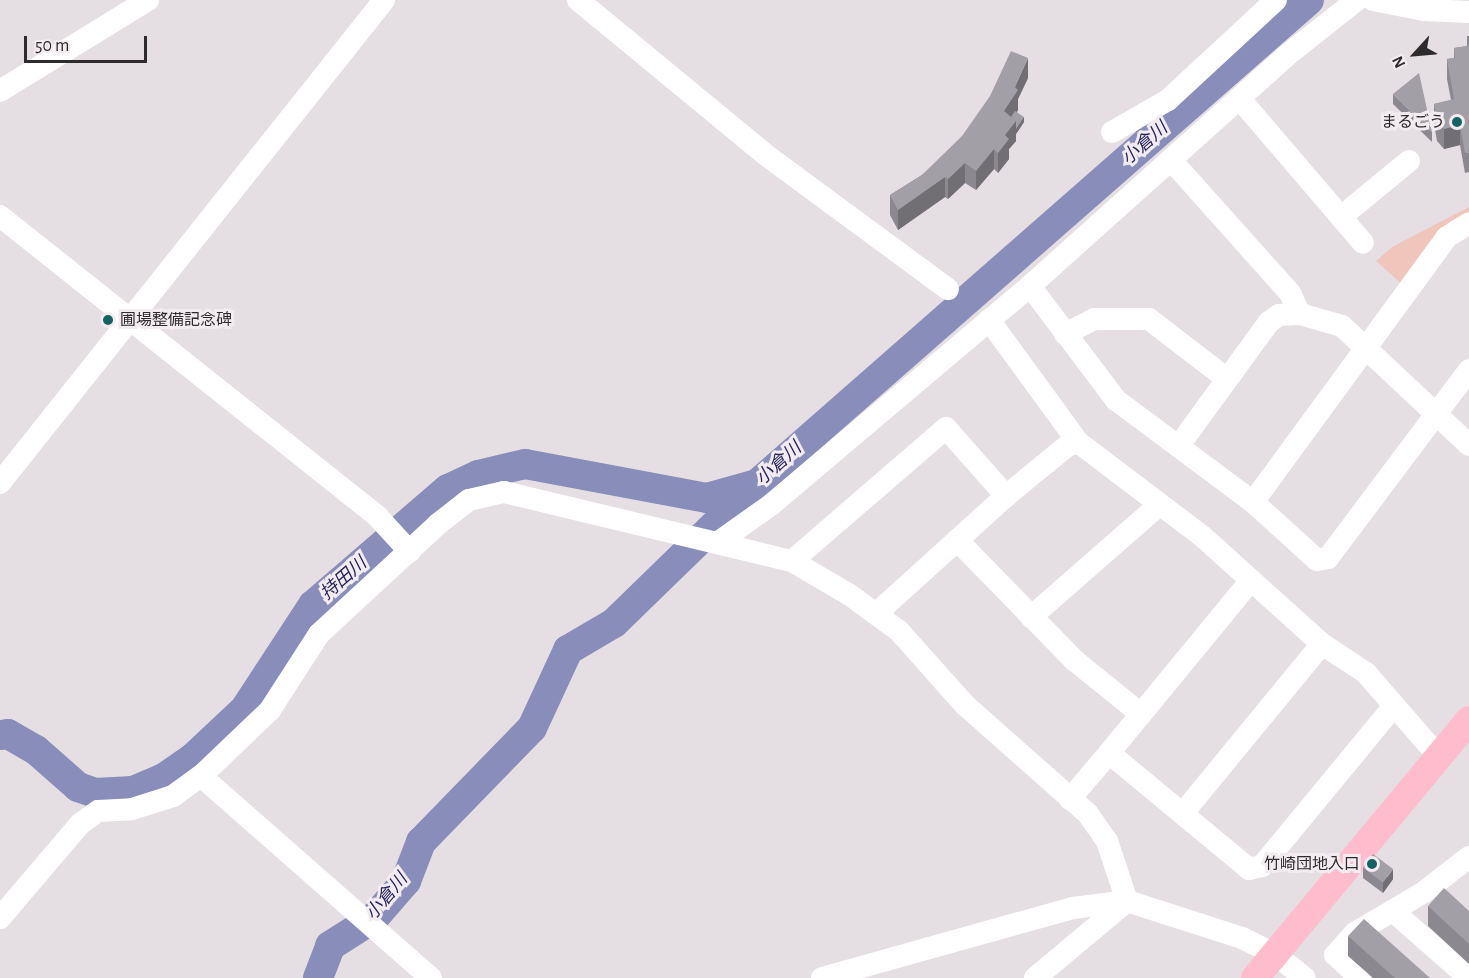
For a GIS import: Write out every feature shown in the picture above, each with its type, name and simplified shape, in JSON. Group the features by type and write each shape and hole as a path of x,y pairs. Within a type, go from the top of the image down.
{"main road":[{"path":"1255,978 1469,720"}],"street":[{"path":"0,91 148,0"},
{"path":"0,483 384,0"},
{"path":"578,0 766,155 948,289"},
{"path":"1112,132 1168,100 1276,0"},
{"path":"717,541 772,504 1030,286 1286,56 1357,0"},
{"path":"1373,0 1424,10 1469,12"},
{"path":"1240,99 1363,243"},
{"path":"1171,160 1290,292 1300,314"},
{"path":"1341,217 1409,160"},
{"path":"0,216 132,319 381,521 408,550"},
{"path":"1253,502 1368,349 1447,237 1469,223"},
{"path":"1030,286 1116,400 1180,444 1253,502 1317,560 1328,558 1469,370"},
{"path":"1180,444 1269,322 1279,315 1300,314 1342,326 1436,417 1469,445"},
{"path":"1065,333 1094,319 1149,319 1227,380"},
{"path":"989,320 1078,442 1160,504 1251,580 1322,644 1366,673 1393,707 1439,757"},
{"path":"792,561 946,429 1006,496"},
{"path":"876,614 1006,496 1067,446 1078,442"},
{"path":"0,918 80,824 98,811 132,809 173,796 201,776 270,710 319,634 408,550 469,500 504,492 717,541 792,561 876,614 899,631 965,705 1070,799 1107,841 1127,901"},
{"path":"1031,617 1160,504"},
{"path":"957,540 1074,660 1141,714"},
{"path":"1070,799 1251,580"},
{"path":"1183,813 1322,644"},
{"path":"1109,753 1249,869 1262,866 1393,707"},
{"path":"201,776 430,978"},
{"path":"1360,978 1335,955 1355,933 1394,912 1466,866"},
{"path":"1035,978 1127,901"},
{"path":"822,978 1073,908 1127,901 1242,939 1275,954 1305,978"},
{"path":"1394,912 1469,978"}],"shaded area":[{"path":"1469,207 1469,213 1450,221 1403,285 1376,261 1392,247"}],"building":[{"name":"まるごう","path":"1469,46 1469,153 1465,153 1460,125 1444,129 1437,121 1434,104 1454,99 1447,59 1455,58 1454,48"},
{"path":"1011,51 1028,58 1015,87 1018,90 1004,111 1016,121 1005,135 1009,139 998,153 994,149 976,171 965,163 948,179 945,177 898,210 890,195 922,175 962,136 990,96"},
{"path":"1419,73 1432,132 1393,94"},
{"path":"1015,111 1024,117 1016,129 1016,121 1011,117"},
{"path":"1373,854 1393,869 1383,883 1363,868"},
{"path":"1444,888 1469,911 1469,944 1428,906"},
{"path":"1364,919 1430,978 1395,978 1348,936"}],"waterway":[{"name":"小倉川","path":"318,978 330,946 374,918 406,881 421,842 532,728 568,650 614,623 757,484 1309,0"},
{"name":"持田川","path":"0,735 8,734 36,750 78,787 95,793 133,791 164,778 193,758 245,709 313,605 448,489 478,475 525,464 707,498 757,484"}],"place":[{"name":"まるごう","path":"1457,122"},
{"name":"圃場整備記念碑","path":"108,320"},
{"name":"竹崎団地入口","path":"1372,864"}]}
